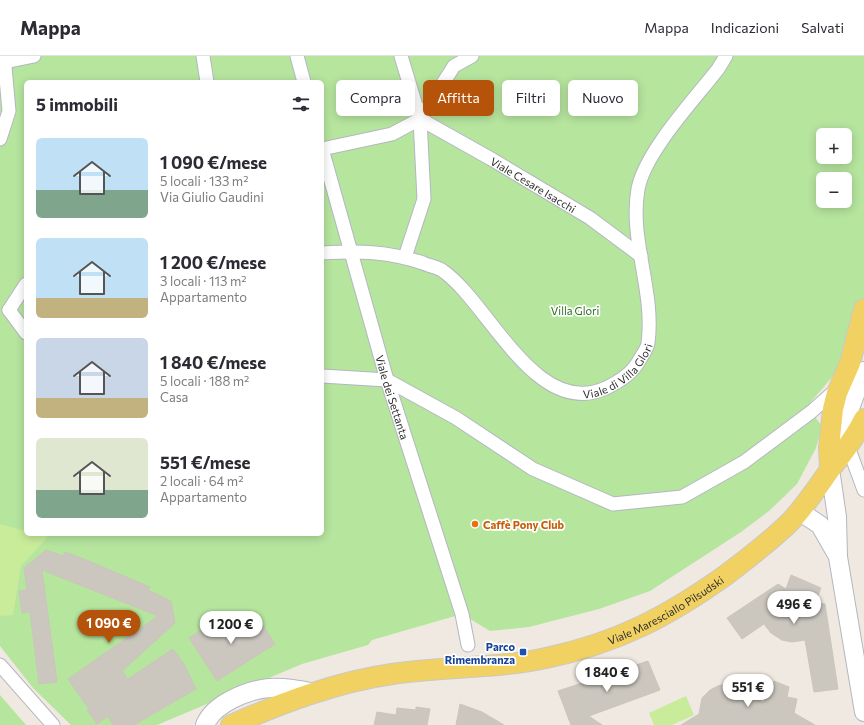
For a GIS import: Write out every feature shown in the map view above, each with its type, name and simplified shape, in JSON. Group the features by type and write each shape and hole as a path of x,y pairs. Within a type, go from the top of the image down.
{"main road":[{"path":"830,469 829,447 849,429 839,387 857,367 864,309"},
{"name":"Viale Maresciallo Pilsudski","path":"231,725 315,693 354,681 393,674 475,668 544,658 613,639 648,624 697,596 754,554 784,527 799,511 830,469 849,429"}],"street":[{"path":"0,139 9,111 3,60 34,56"},
{"path":"203,56 207,80"},
{"path":"297,56 303,80"},
{"path":"401,56 420,120 424,200 405,258"},
{"path":"324,149 392,134 420,120 454,66 472,56"},
{"name":"Viale di Villa Glori","path":"324,253 366,251 405,258 442,270 468,293 523,363 546,382 572,394 595,393 621,380 636,366 648,345 648,300 641,256 636,207 639,186 653,153 718,69 726,56"},
{"name":"Viale Cesare Isacchi","path":"420,120 493,160 590,218 641,256"},
{"name":"Viale dei Settanta","path":"324,156 386,380 462,614 468,644"},
{"path":"24,286 5,310 24,331"},
{"path":"864,337 857,367 849,429 864,490"},
{"path":"324,376 386,380 456,418 533,469 613,504 682,496 744,462 811,412 839,387"},
{"path":"830,469 837,517 838,557 864,712"},
{"path":"799,511 820,525 838,557"},
{"path":"0,665 53,725"},
{"name":"Viale Maresciallo Pilsudski","path":"204,725 208,717 223,704 255,691 282,688 315,693"}],"green space":[{"name":"Villa Glori","path":"0,56 864,56 864,309 839,369 810,403 811,412 822,426 816,448 797,484 769,511 741,532 650,591 599,609 529,627 490,631 462,614 372,640 368,645 302,664 157,725 71,725 33,688 0,646"},
{"path":"0,524 24,530 24,536 48,537 21,566 13,615 0,616"},
{"path":"0,695 26,725 0,725"},
{"path":"686,696 694,715 672,725 654,725 649,713"}],"building":[{"path":"46,550 63,556 65,552 84,559 150,587 148,590 171,601 175,623 122,671 128,679 173,649 184,664 196,689 134,725 113,725 108,716 97,724 87,710 89,709 68,679 158,616 42,570 57,682 39,684 30,612 22,613 19,591 27,590 24,568"},
{"path":"791,575 821,588 815,603 825,604 838,689 814,692 805,640 792,642 782,640 771,633 764,624 742,639 727,618 778,584 786,589"},
{"path":"225,614 235,629 257,616 275,644 217,681 189,638"},
{"path":"648,661 660,690 589,716 602,725 571,725 558,691"},
{"path":"774,681 789,687 787,697 797,699 794,713 815,725 681,725 699,714 702,698 710,690 718,686 725,684 739,688 747,683 763,703 771,684 773,685"},
{"path":"460,704 482,712 504,725 456,725"},
{"path":"416,707 430,709 427,725 374,725 377,712 396,715 397,708 416,710"}],"place":[{"name":"Caffè Pony Club","path":"475,524"},
{"name":"Parco Rimembranza","path":"523,652"}]}
